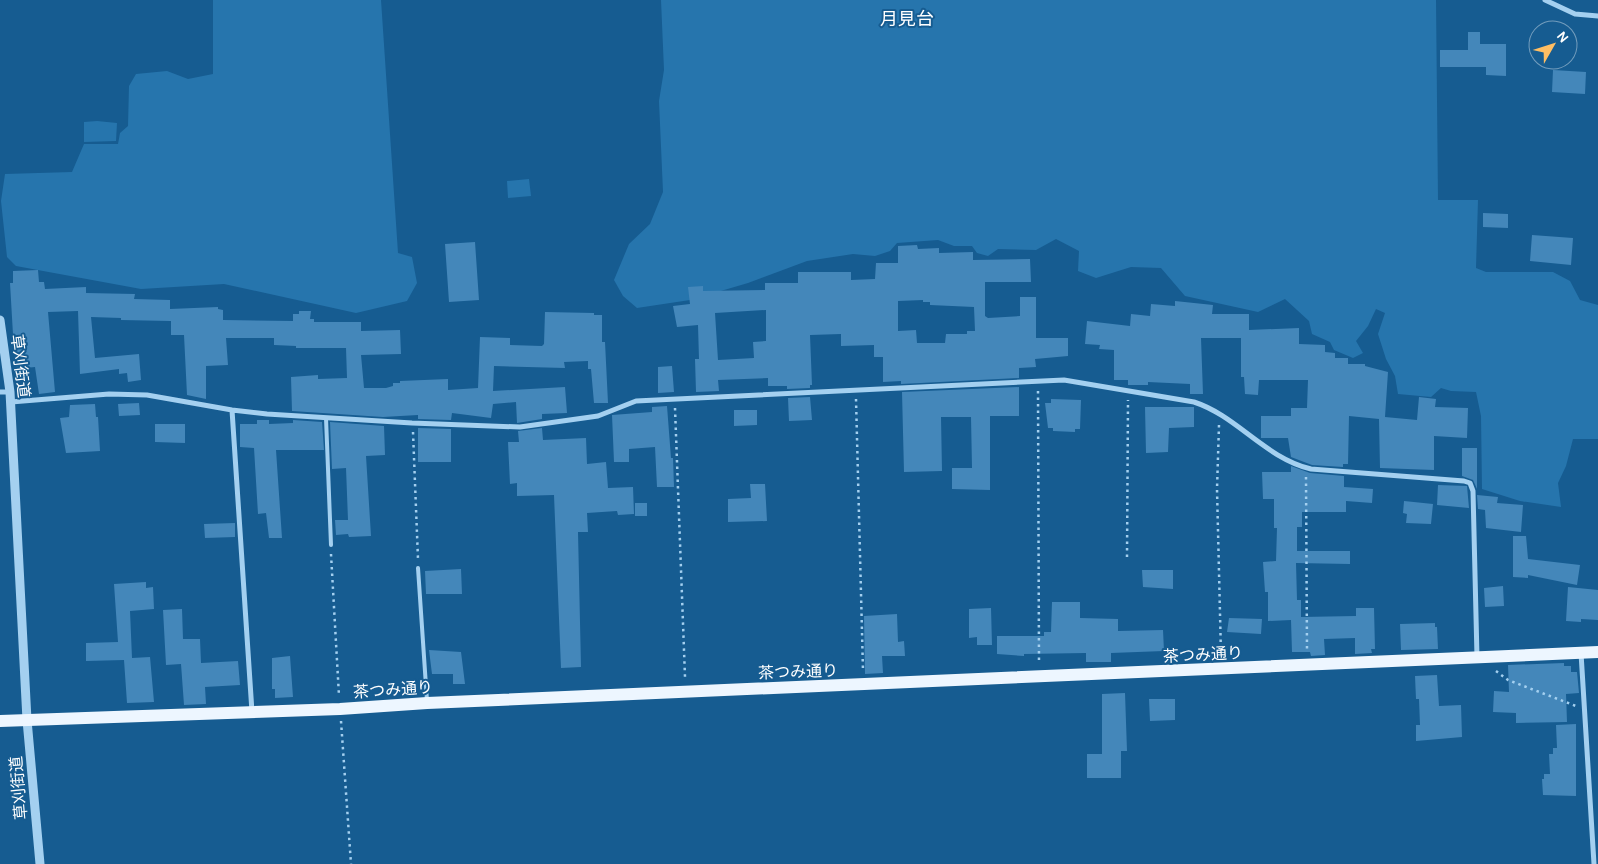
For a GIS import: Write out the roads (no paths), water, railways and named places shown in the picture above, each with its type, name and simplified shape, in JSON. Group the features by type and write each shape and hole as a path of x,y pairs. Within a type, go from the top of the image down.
{"main road":[{"name":"茶つみ通り","path":"0,721 252,712 1598,652"}],"street":[{"path":"1545,0 1575,14 1598,16"},
{"name":"草刈街道","path":"0,320 11,402 27,720 40,864"},
{"path":"11,402 109,394 146,395 232,410 326,418 520,427 598,416 636,401 1064,380 1194,402 1218,414 1285,460 1306,468 1464,481 1470,484 1474,491 1477,656"},
{"path":"0,392 10,392"},
{"path":"232,410 252,712"},
{"path":"1581,653 1583,708 1595,861"}],"lane":[{"path":"326,418 330,545"},
{"path":"418,568 427,703"}],"district":[{"name":"月見台","path":"907,19"}]}
